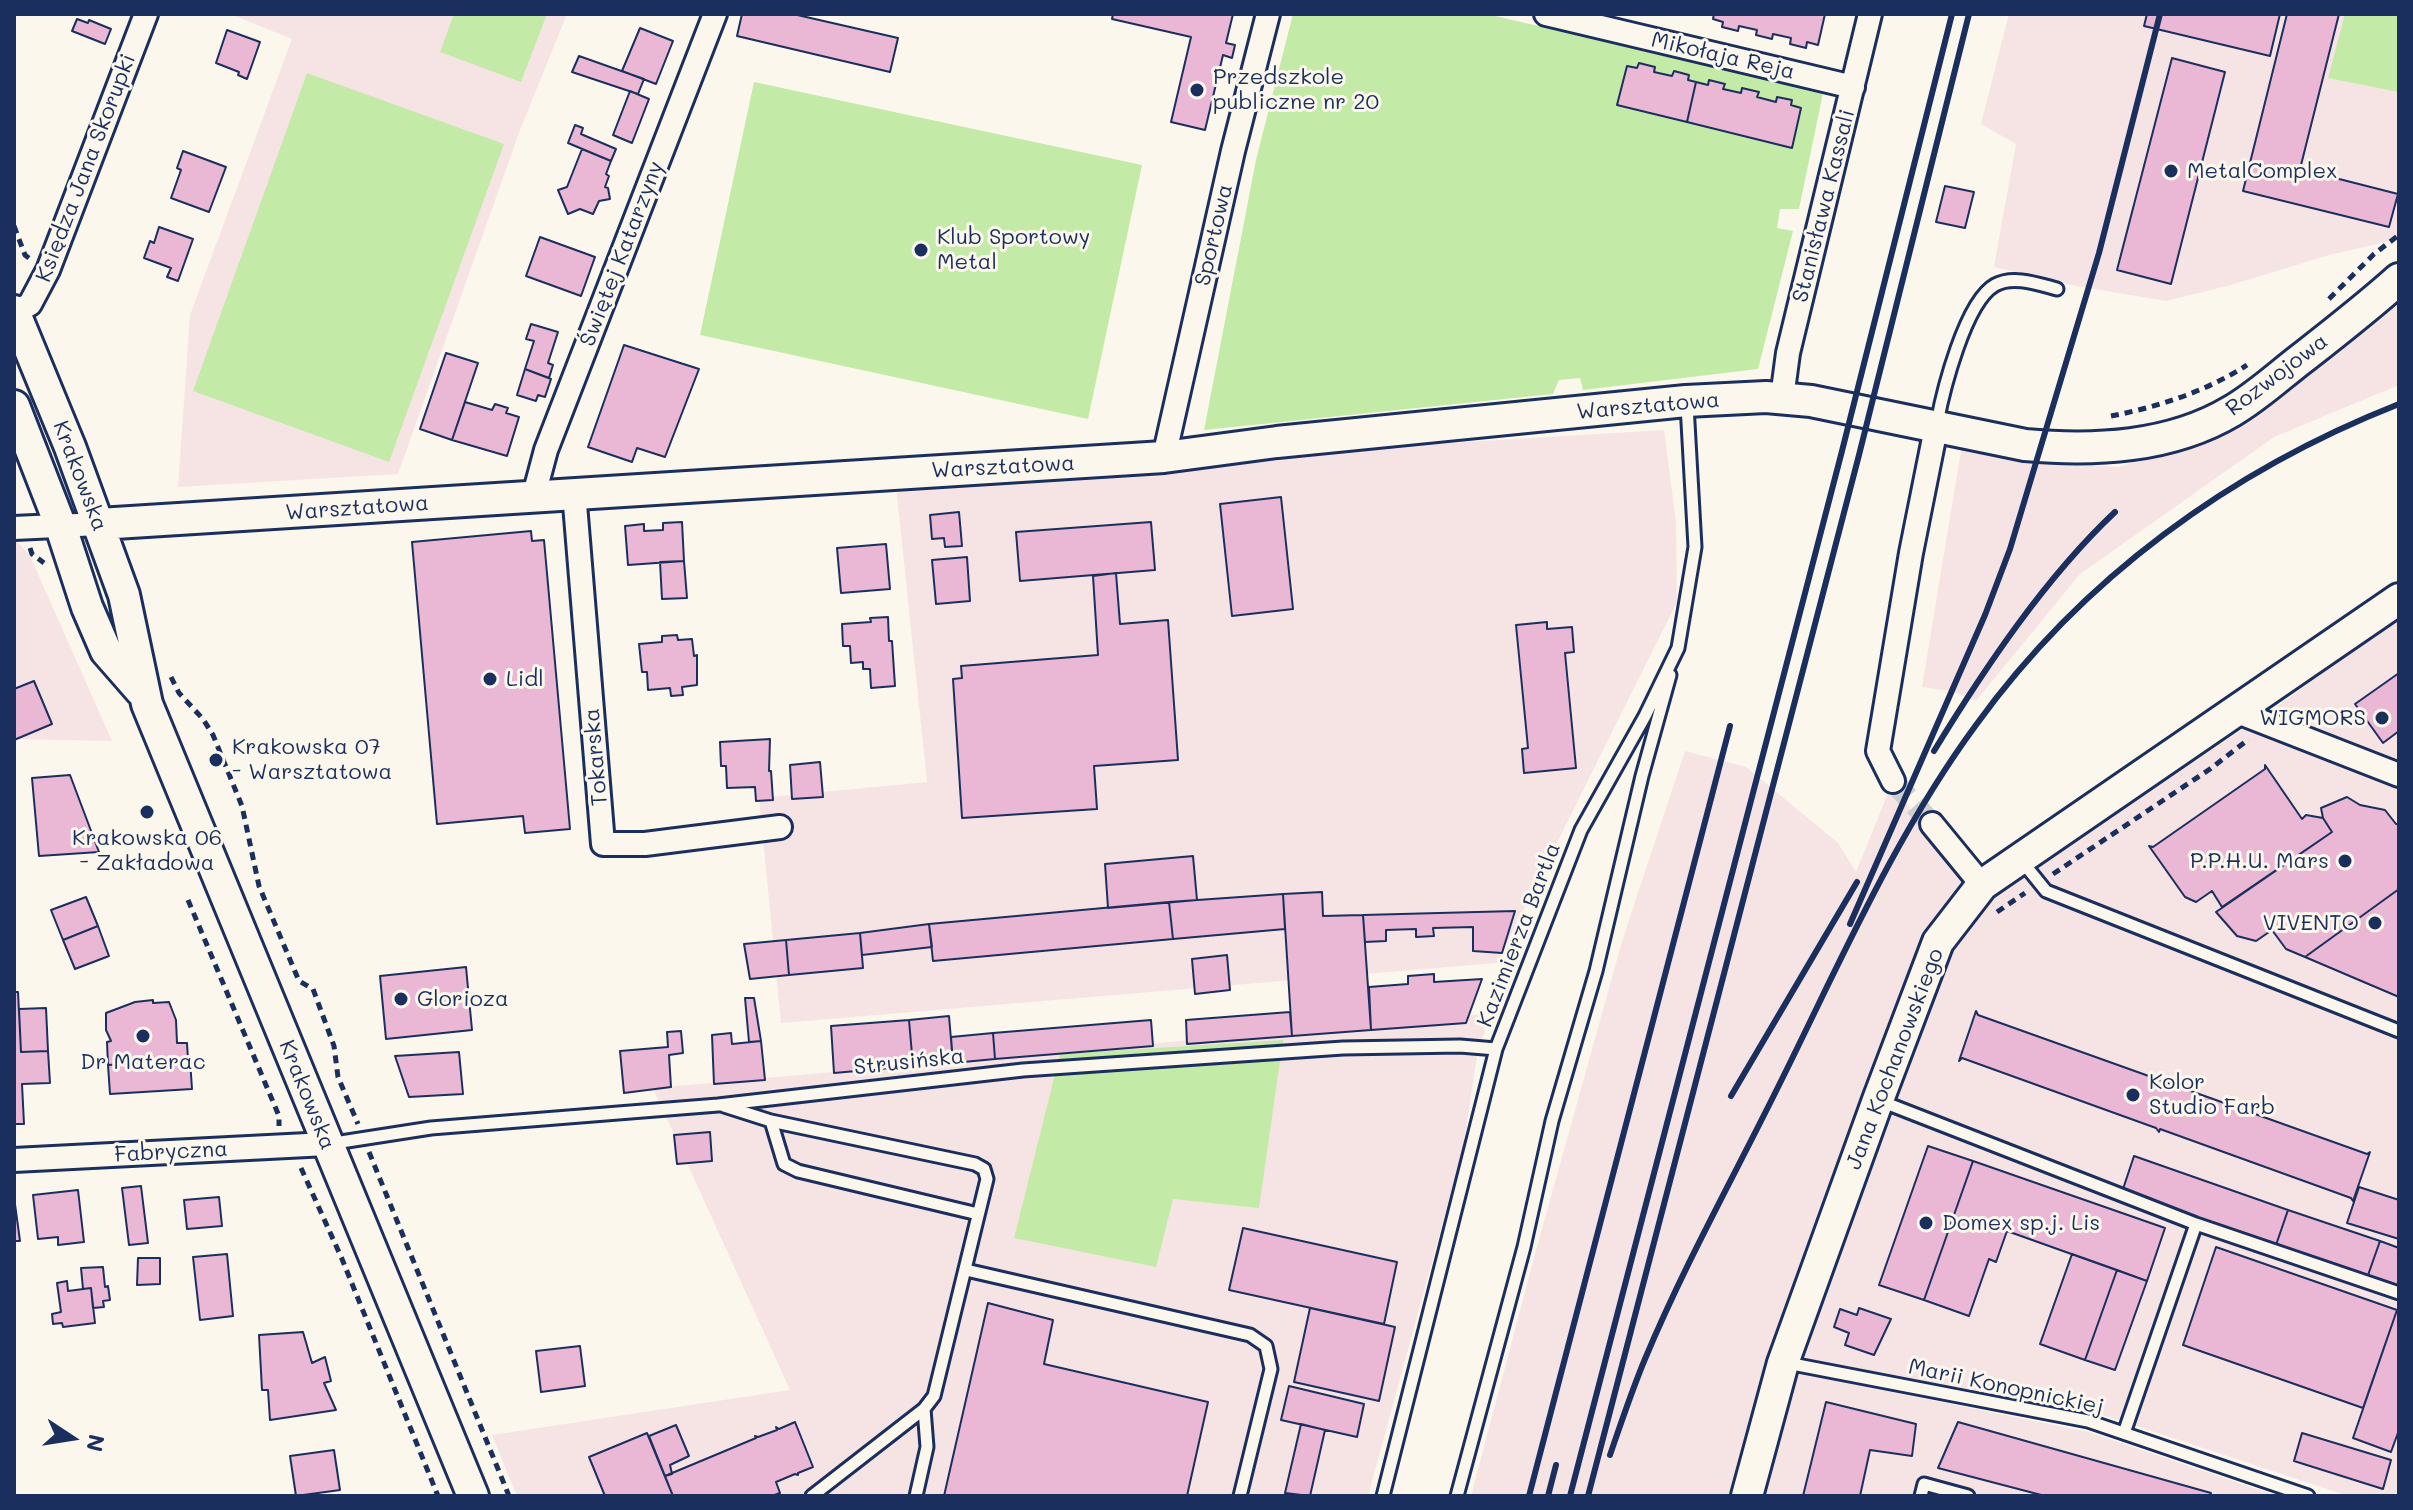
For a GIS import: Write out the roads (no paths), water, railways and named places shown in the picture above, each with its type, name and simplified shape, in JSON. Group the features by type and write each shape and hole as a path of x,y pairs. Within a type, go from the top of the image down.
{"street":[{"name":"Księdza Jana Skorupki","path":"14,312 30,304 48,270 146,14"},
{"name":"Świętej Katarzyny","path":"534,495 546,450 715,14"},
{"name":"Sportowa","path":"1164,457 1233,151 1268,14"},
{"name":"Mikołaja Reja","path":"1546,14 1581,18 1853,87"},
{"name":"Stanisława Kassali","path":"1782,398 1788,353 1870,14"},
{"name":"Rozwojowa","path":"1904,420 2025,445 2057,448 2123,445 2171,436 2233,411 2399,279"},
{"name":"Krakowska","path":"14,312 99,524 124,595 143,692 473,1496"},
{"name":"Warsztatowa","path":"99,524 1164,457 1277,442 1686,401 1782,398 1904,420"},
{"name":"Krakowska","path":"14,406 106,651 143,692"},
{"path":"1893,781 1878,751 1911,553 1936,428"},
{"name":"Tokarska","path":"574,492 603,844 645,844 780,827"},
{"path":"14,528 99,524"},
{"name":"Jana Kochanowskiego","path":"1747,1496 1783,1363 1938,942 1982,885 2399,599"},
{"path":"2235,711 2399,775"},
{"path":"1932,824 1982,885"},
{"name":"Fabryczna","path":"14,1160 327,1144"}],"lane":[{"path":"1936,428 1942,396 1966,326 1985,295 1995,285 2013,281 2027,281 2057,289"},
{"name":"Kazimierza Bartla","path":"1383,1496 1496,1049 1581,830 1645,716 1678,648 1695,547 1686,401"},
{"path":"1457,1496 1524,1247 1552,1121 1596,971 1642,776 1678,648"},
{"path":"2021,859 2046,891 2399,1031"},
{"name":"Strusińska","path":"327,1144 431,1128 718,1105 1023,1070 1343,1048 1460,1046 1496,1049"},
{"path":"1878,1100 2196,1224 2399,1293"},
{"path":"718,1105 771,1121 975,1164 984,1169 987,1179 934,1396 924,1409 812,1496"},
{"path":"771,1121 784,1164 798,1171 978,1214"},
{"path":"2124,1433 2196,1224"},
{"path":"966,1270 1250,1335 1266,1346 1271,1369 1240,1496"},
{"name":"Marii Konopnickiej","path":"1783,1363 2088,1421 2308,1496"},
{"path":"916,1496 927,1447 924,1409"},
{"path":"1921,1496 1924,1484 1968,1496"}],"tunnel":[{"path":"1893,781 1932,824"}],"railway":[{"path":"1570,1496 1842,451 1952,14"},
{"path":"1588,1496 1859,455 1969,14"},
{"path":"1850,924 1985,615 2010,549 2099,253 2160,14"},
{"path":"1610,1455 1640,1371 1677,1288 1849,942 1921,808 1976,725 2063,622 2112,576 2164,534 2277,461 2399,404"},
{"path":"1934,751 2040,595 2115,512"},
{"path":"1529,1496 1730,726"},
{"path":"1731,1096 1857,882"},
{"path":"1548,1496 1556,1465"}],"place":[{"name":"Przedszkole publiczne nr 20","path":"1197,90"},
{"name":"MetalComplex","path":"2171,171"},
{"name":"Klub Sportowy Metal","path":"921,250"},
{"name":"Lidl","path":"490,679"},
{"name":"WIGMORS","path":"2382,718"},
{"name":"Krakowska 07 - Warsztatowa","path":"216,760"},
{"name":"Krakowska 06 - Zakładowa","path":"147,812"},
{"name":"P.P.H.U. Mars","path":"2345,861"},
{"name":"VIVENTO","path":"2375,923"},
{"name":"Glorioza","path":"401,999"},
{"name":"Dr Materac","path":"143,1036"},
{"name":"Kolor Studio Farb","path":"2133,1095"},
{"name":"Domex sp.j. Lis","path":"1926,1223"}]}
